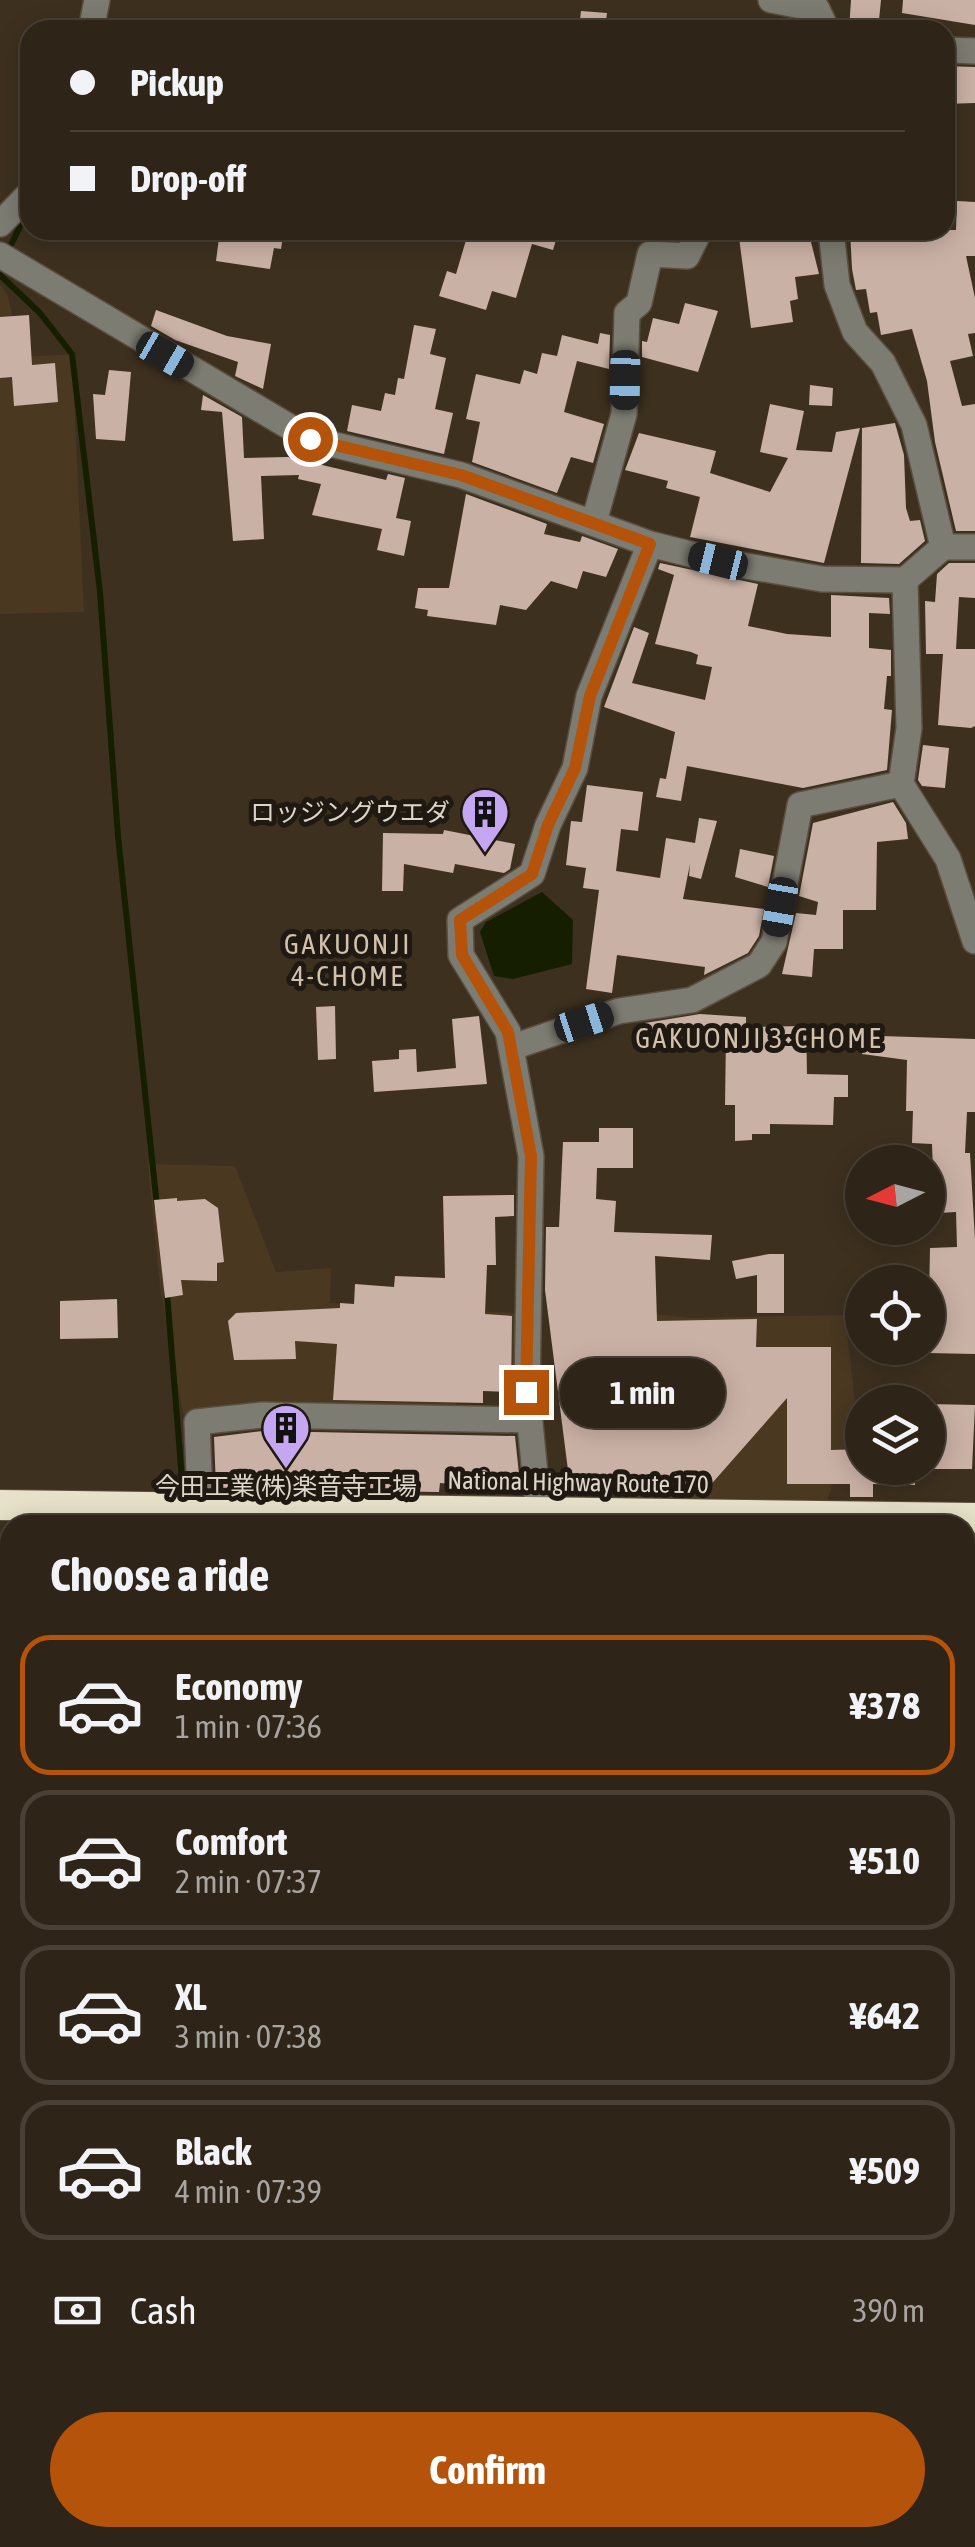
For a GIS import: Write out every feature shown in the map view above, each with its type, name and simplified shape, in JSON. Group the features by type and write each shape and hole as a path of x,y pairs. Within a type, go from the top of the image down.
{"highway":[{"name":"National Highway Route 170","path":"0,1505 183,1515"}],"street":[{"path":"771,0 817,9 822,20"},
{"path":"0,224 20,203"},
{"path":"594,522 624,414 627,312 639,303 650,254 687,256 695,240"},
{"path":"832,240 838,285 855,332 883,363 914,425 943,548"},
{"path":"0,255 310,439 461,475 650,544 822,579 906,580 943,548 975,548"},
{"path":"539,1515 529,1420 526,1278 531,1156 508,1032 462,955 460,920 532,874 548,825 575,768 590,696 650,544"},
{"path":"906,580 909,728 902,784 948,859 975,941"},
{"path":"512,1047 619,1010 692,1000 759,965 774,942 800,805 902,784"},
{"path":"201,1515 197,1422 262,1415 529,1420"}],"shaded area":[{"path":"0,283 8,297 22,357 72,354 84,612 0,614"},
{"path":"542,892 573,920 572,964 513,979 494,976 480,932 486,922"},
{"path":"148,1164 235,1166 276,1272 331,1268 330,1303 516,1313 520,1369 460,1367 455,1414 333,1410 183,1414 160,1286"},
{"path":"655,1314 691,1318 845,1315 845,1365 851,1365 853,1385 845,1385 845,1445 827,1501 625,1501 639,1394"}],"building":[{"path":"851,0 881,0 879,20 850,20"},
{"path":"903,0 975,0 975,25 902,13"},
{"path":"581,11 607,13 606,20 580,20"},
{"path":"955,66 975,67 975,103 955,104"},
{"path":"957,201 975,202 975,256 966,256 975,298 975,333 968,334 973,356 950,361 962,406 975,404 975,531 956,531 935,442 927,381 912,329 881,335 877,312 870,313 866,289 856,290 852,269 851,240 955,240"},
{"path":"219,240 282,240 281,249 274,248 270,269 216,261"},
{"path":"466,240 556,240 553,250 532,244 516,298 492,291 486,310 439,296 447,271 456,274"},
{"path":"739,240 810,240 819,274 795,277 798,299 790,301 793,322 751,328"},
{"path":"685,303 718,311 698,372 642,357 642,341 647,342 653,318 679,324"},
{"path":"156,310 227,336 271,344 263,389 235,376 238,362 175,340 151,326"},
{"path":"29,315 32,365 55,363 58,402 14,406 12,377 0,378 0,317"},
{"path":"414,325 436,329 430,354 446,358 435,409 453,413 444,454 347,431 352,405 381,411 385,393 395,395 398,378 404,379"},
{"path":"600,333 610,335 609,369 577,361 564,412 604,424 593,463 571,457 557,493 472,462 480,422 466,419 476,374 520,384 524,370 537,374 542,353 557,356 562,335 598,344"},
{"path":"109,370 131,372 125,441 96,439 93,394 105,395"},
{"path":"810,385 833,388 832,406 809,405"},
{"path":"203,395 242,417 244,458 288,457 386,480 388,474 405,478 396,518 411,521 404,556 377,550 382,529 312,515 321,484 298,479 299,475 261,476 264,539 233,541 222,412 201,410"},
{"path":"770,404 804,411 796,450 832,452 836,432 860,428 824,563 690,537 700,497 666,488 668,481 625,470 639,433 716,451 710,473 770,492 788,458 760,452"},
{"path":"895,423 904,455 906,508 910,521 920,520 925,541 899,564 861,563 862,428"},
{"path":"466,494 547,524 544,534 580,542 582,536 618,549 606,577 583,571 577,589 551,581 526,610 500,605 496,625 427,616 428,610 415,608 418,588 449,588"},
{"path":"660,563 758,584 748,626 787,634 831,637 831,595 889,598 890,614 869,613 869,648 891,650 891,676 887,676 884,709 892,710 887,770 803,788 687,766 681,801 656,797 660,778 666,779 675,732 604,707 634,627 649,633 632,683 705,700 712,667 696,664 698,655 691,652 655,644 674,575 658,569"},
{"path":"949,563 975,563 975,598 959,597 956,649 975,649 975,726 971,728 938,725 943,654 926,654 925,601 935,602 937,574"},
{"path":"923,745 949,748 945,788 922,786 918,780"},
{"path":"587,785 643,792 638,831 621,829 616,871 660,878 666,838 695,843 699,818 717,821 701,879 689,876 690,864 683,899 764,909 759,936 748,953 704,975 705,967 617,955 612,993 586,989 599,890 583,888 586,868 566,865 571,821 582,822"},
{"path":"893,802 906,823 908,839 877,842 876,910 843,910 843,949 814,949 812,977 782,974 796,913 816,915 818,902 799,896 813,823"},
{"path":"444,830 515,844 510,869 504,873 455,864 453,873 404,864 403,891 382,891 383,833 443,834"},
{"path":"740,849 774,856 768,887 735,877"},
{"path":"335,1006 336,1059 318,1060 316,1007"},
{"path":"700,1014 746,1017 746,1027 806,1026 807,1074 848,1075 848,1097 834,1097 833,1125 770,1124 770,1134 752,1134 752,1140 735,1141 735,1105 725,1105 726,1034 648,1044 645,1023"},
{"path":"479,1016 487,1084 374,1092 372,1061 399,1059 399,1050 416,1049 417,1072 456,1068 452,1019"},
{"path":"866,1027 882,1030 881,1036 975,1039 975,1112 967,1112 965,1153 970,1153 975,1240 975,1354 945,1353 945,1265 930,1265 930,1248 957,1247 956,1212 945,1213 945,1145 912,1143 913,1111 906,1111 907,1060 862,1054"},
{"path":"599,1128 633,1128 633,1168 597,1168 596,1199 616,1201 614,1232 712,1235 710,1260 655,1256 657,1321 757,1319 756,1347 831,1347 831,1450 845,1450 845,1484 787,1484 787,1398 707,1489 641,1489 641,1485 577,1494 576,1485 570,1486 545,1290 546,1227 559,1227 563,1142 599,1142"},
{"path":"514,1195 514,1216 495,1217 496,1265 487,1265 485,1314 512,1316 511,1392 483,1391 483,1403 333,1400 337,1344 295,1341 296,1359 234,1360 228,1321 236,1313 340,1308 340,1303 354,1304 355,1284 394,1287 395,1276 445,1278 443,1196"},
{"path":"205,1199 218,1208 224,1262 217,1263 217,1281 181,1280 183,1295 165,1298 154,1200"},
{"path":"784,1254 784,1313 757,1313 757,1275 736,1279 732,1261"},
{"path":"117,1299 118,1338 60,1339 60,1301"},
{"path":"945,1404 975,1405 972,1469 945,1469"},
{"path":"263,1431 515,1436 521,1493 504,1493 504,1484 472,1480 471,1486 440,1483 439,1492 310,1490 310,1485 260,1483 260,1487 216,1488 214,1437"},
{"path":"850,1485 873,1485 873,1497 850,1497"}],"waterway":[{"path":"8,251 20,226"},
{"path":"0,275 40,313 72,354 100,592 118,836 157,1206"},
{"path":"167,1293 183,1492"}],"place":[{"name":"ロッジングウエダ","path":"485,854"},
{"name":"今田工業(株)楽音寺工場","path":"286,1470"}],"district":[{"name":"GAKUONJI 4-CHOME","path":"348,960"},
{"name":"GAKUONJI 3-CHOME","path":"759,1038"}],"route":[{"path":"310,439 461,475 650,544 590,696 575,768 548,825 532,874 460,920 462,955 508,1032 531,1156 526,1392"}]}
